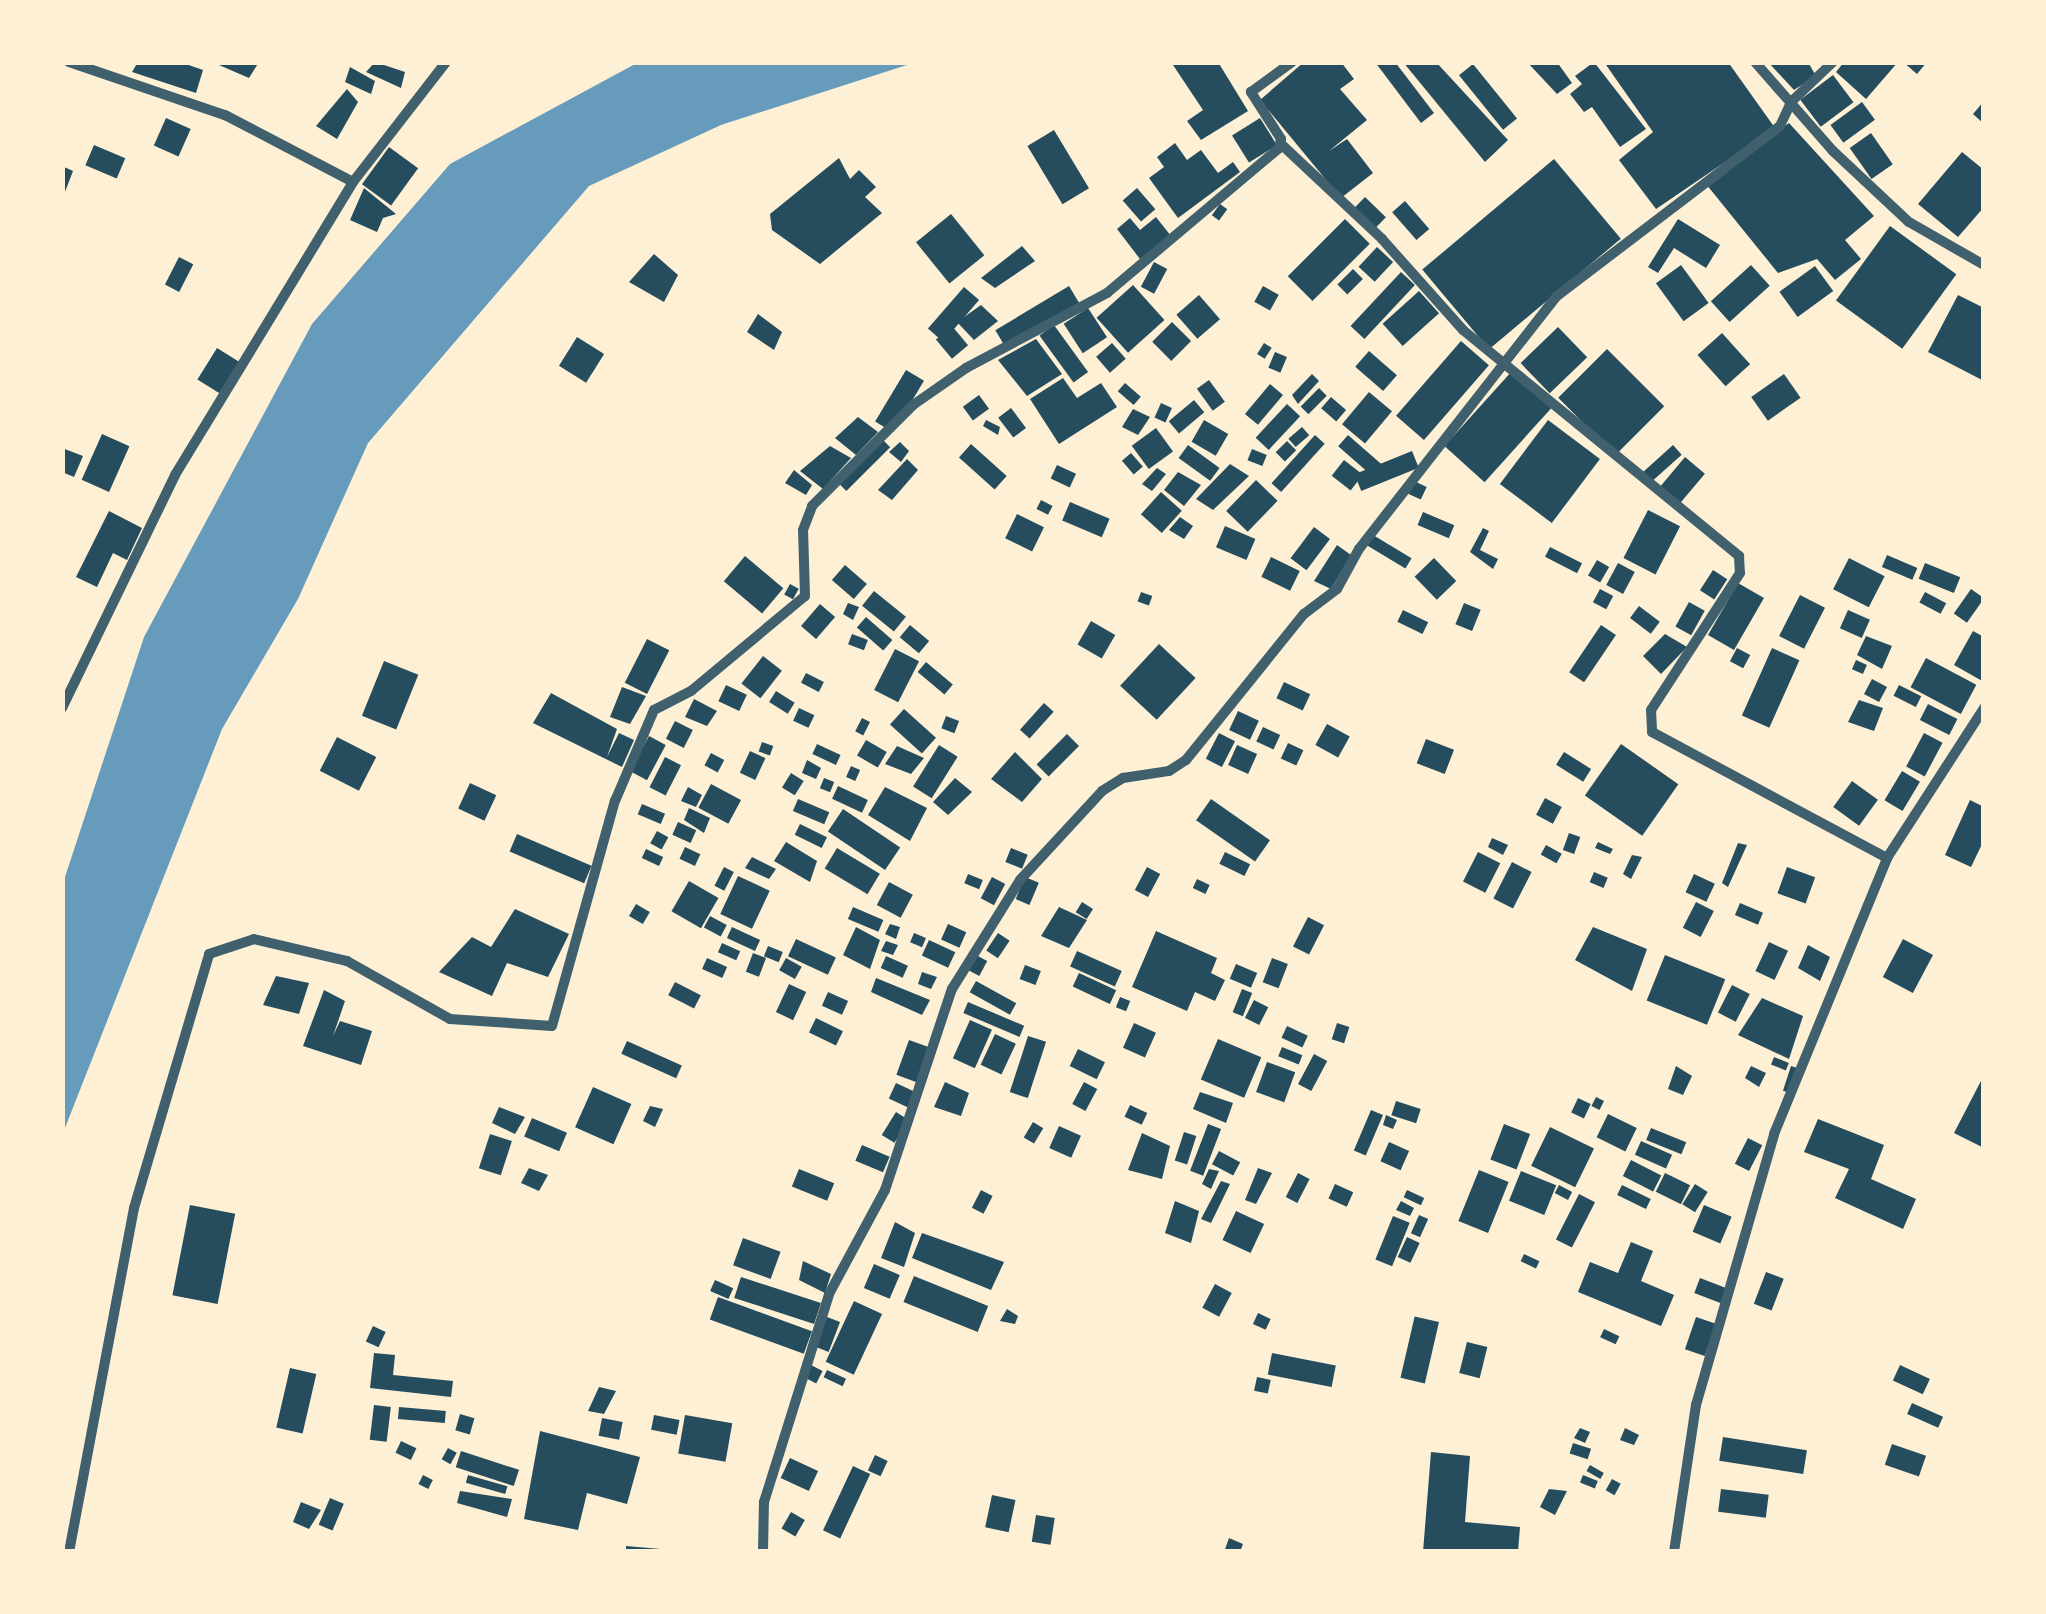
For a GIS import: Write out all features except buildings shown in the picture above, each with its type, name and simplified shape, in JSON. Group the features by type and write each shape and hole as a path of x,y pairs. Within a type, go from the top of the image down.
{"street":[{"path":"69,62 225,115 352,182"},
{"path":"62,708 175,474 352,182 446,62"},
{"path":"1292,62 1251,92 1281,144 1382,240 1462,330 1739,556 1740,574 1651,710 1652,732 1887,858"},
{"path":"1755,62 1909,222 1984,264"},
{"path":"763,1552 764,1502 830,1294 885,1190 941,1019 970,952 1020,880 1102,791 1123,778 1170,771 1186,760 1304,614 1337,590 1359,548 1557,296 1780,126 1791,102 1833,62"},
{"path":"69,1552 134,1208 208,954 254,939 347,961 450,1019 552,1026 615,801 646,722 805,596 804,530 825,490 913,405 966,368 1108,293 1281,144"},
{"path":"1674,1552 1696,1405 1774,1134 1887,858 1984,708"}],"water":[{"path":"637,63 913,63 721,125 589,186 368,443 298,599 222,729 63,1133 63,883 144,637 312,324 450,164"}]}
